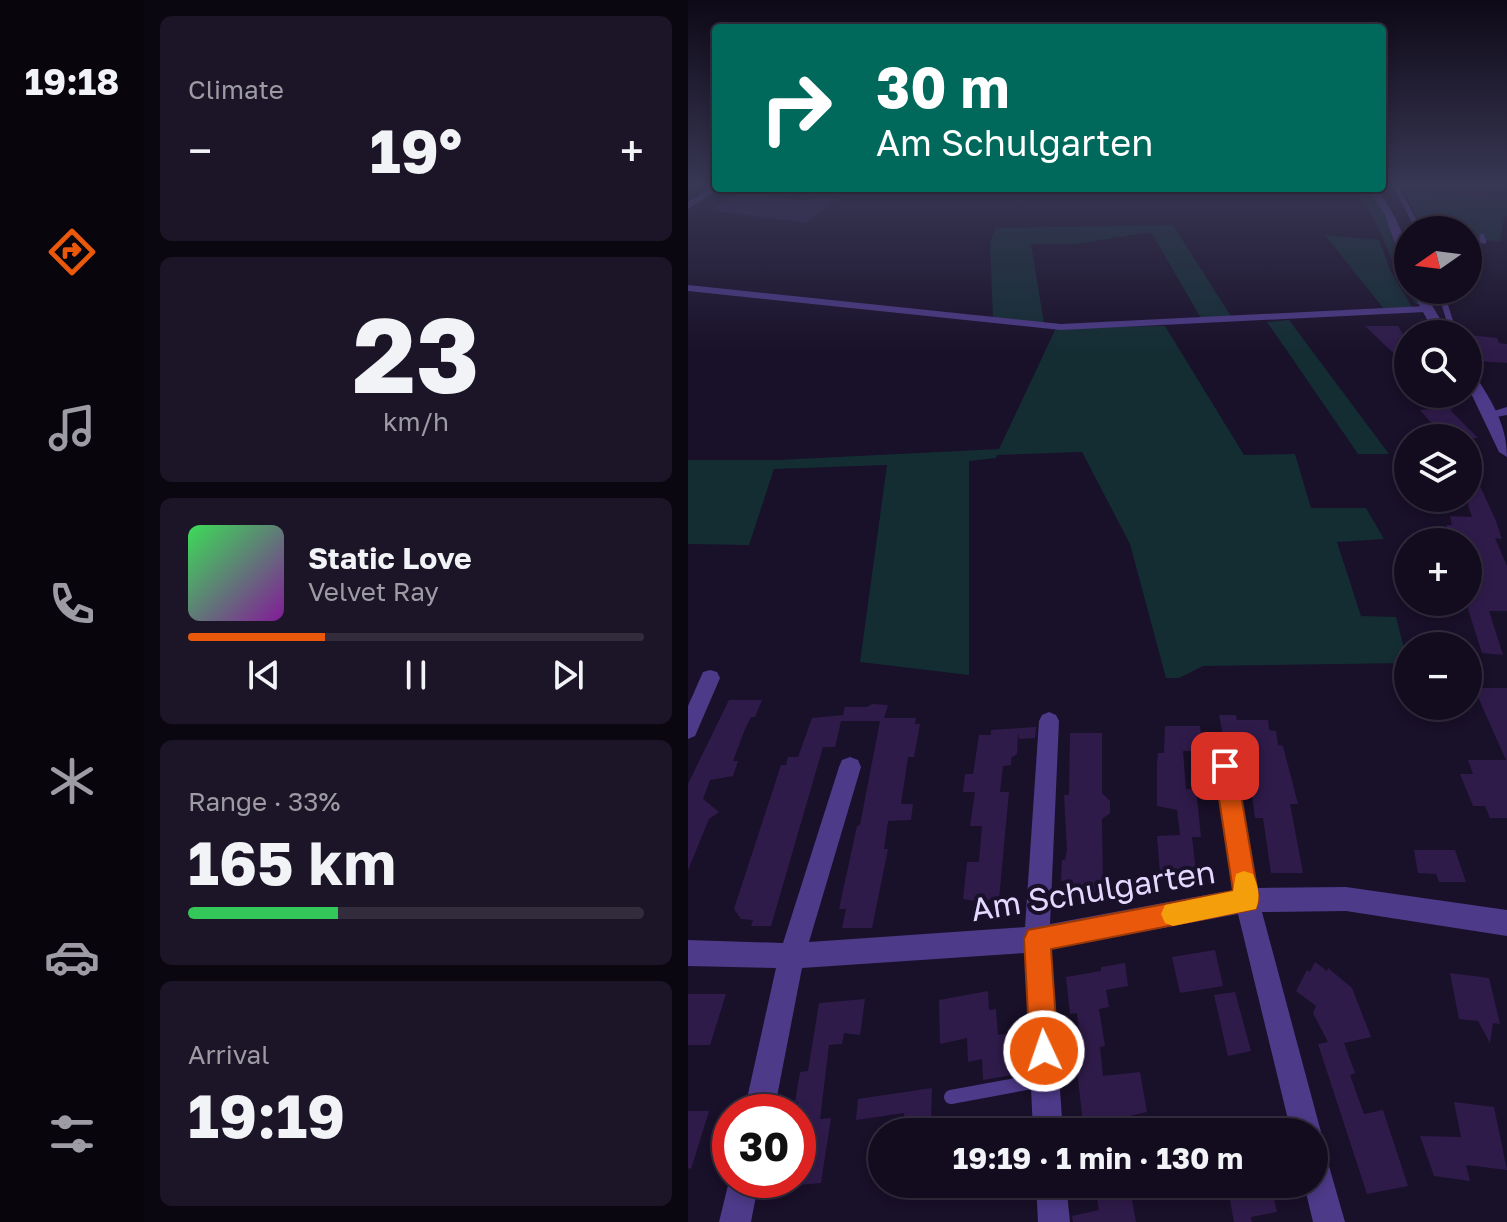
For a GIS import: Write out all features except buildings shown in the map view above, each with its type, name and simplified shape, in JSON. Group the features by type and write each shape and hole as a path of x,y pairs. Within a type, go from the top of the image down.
{"street":[{"path":"688,288 1035,325 1087,327 1425,309"},
{"path":"1423,304 1432,320"},
{"path":"1482,399 1507,452"},
{"path":"1491,414 1507,411"},
{"path":"688,730 710,678"},
{"path":"1047,1118 1037,939 1049,721"},
{"path":"1225,766 1247,900 1302,1118"},
{"path":"763,1094 792,956 850,767"},
{"name":"Am Schulgarten","path":"688,953 792,956 1037,939 1247,900 1346,899 1507,923"},
{"path":"735,1222 740,1198"},
{"path":"1052,1198 1054,1222"},
{"path":"1323,1198 1329,1222"}],"lane":[{"path":"951,1097 1045,1080"}],"green space":[{"path":"991,240 1101,240 1076,244 1031,244 1044,323 993,318"},
{"path":"1156,240 1183,240 1232,318 1202,320"},
{"path":"1329,240 1379,240 1394,277 1394,304 1410,304 1412,307 1384,309"},
{"path":"1383,240 1394,243 1394,264"},
{"path":"1289,320 1389,454 1358,454 1267,322"},
{"path":"1165,326 1244,455 1295,454 1311,508 1366,508 1384,539 1337,542 1361,616 1396,617 1400,632 1394,632 1394,663 1203,666 1179,678 1166,678 1130,544 1082,452 997,455 996,458 969,461 969,675 860,662 887,465 774,469 749,545 688,544 688,460 777,460 999,449 1056,328"}],"slow traffic":[{"path":"1173,914 1247,900 1244,883"}],"route":[{"path":"1044,1051 1037,939 1247,900 1225,766"}]}
